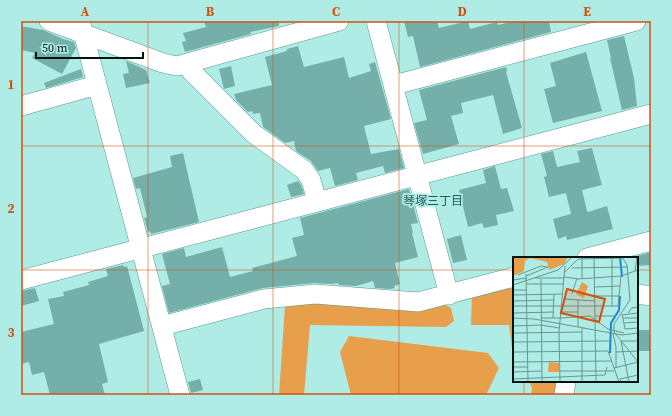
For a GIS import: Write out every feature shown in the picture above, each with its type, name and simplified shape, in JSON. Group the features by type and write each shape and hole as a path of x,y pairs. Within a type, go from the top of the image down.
{"street":[{"path":"49,21 82,28 163,63 177,66 339,21"},
{"path":"376,21 449,295"},
{"path":"394,85 636,21"},
{"path":"82,28 180,395"},
{"path":"188,63 191,71 254,134 304,170 311,180 317,201"},
{"path":"21,106 97,85"},
{"path":"21,280 418,174 651,114"},
{"path":"591,257 651,241"},
{"path":"162,326 264,299 315,294 418,302 513,278"},
{"path":"638,294 651,296"},
{"path":"564,395 566,382"}],"shaded area":[{"path":"513,283 513,348 509,325 471,325 472,292"},
{"path":"315,298 440,302 451,308 454,321 446,327 310,325 304,395 279,395 285,306"},
{"path":"349,336 488,353 499,368 486,395 351,395 340,352"},
{"path":"529,382 560,382 559,395 531,395 532,388"}],"building":[{"path":"204,21 279,21 279,26 250,32 251,34 185,52 182,42 186,41 183,33 206,27"},
{"path":"404,21 437,21 439,28 468,21 470,29 497,22 498,25 514,21 549,21 551,32 420,67 413,36 408,37"},
{"path":"21,26 43,30 74,42 76,48 62,74 32,58 35,53 21,50"},
{"path":"624,36 634,78 637,106 622,110 607,40"},
{"path":"298,46 304,67 344,57 349,78 371,71 369,64 375,62 391,119 364,126 371,154 399,149 404,168 385,173 383,166 356,173 358,180 335,186 330,168 318,171 311,161 296,151 294,141 285,143 263,127 260,113 253,114 252,111 248,112 236,100 234,94 272,85 265,57 287,51 287,49"},
{"path":"586,52 602,111 553,123 544,89 556,86 550,63"},
{"path":"126,61 146,70 150,83 126,88 123,74 129,73"},
{"path":"231,66 235,86 224,89 219,69"},
{"path":"506,67 506,72 522,128 503,134 493,95 461,103 463,113 451,116 459,144 423,154 414,123 427,120 419,90"},
{"path":"81,69 83,77 46,88 44,83"},
{"path":"592,148 602,185 582,190 587,211 588,212 607,206 613,229 567,240 566,236 558,239 553,219 571,214 566,193 549,197 544,177 547,176 541,154 553,151 557,167 580,162 577,151"},
{"path":"183,153 199,222 151,234 150,231 148,232 144,218 147,217 140,188 136,189 133,178 172,167 170,156"},
{"path":"495,166 501,189 507,188 514,211 496,215 498,225 484,228 482,223 468,227 459,190 486,183 483,170"},
{"path":"298,181 304,194 291,197 287,185"},
{"path":"409,189 418,223 411,224 418,257 395,263 400,284 394,286 395,288 375,288 373,281 356,286 339,285 338,283 314,283 263,288 169,313 162,286 170,284 162,254 184,248 186,257 222,247 230,277 253,271 252,268 297,256 292,238 304,235 300,218"},
{"path":"461,235 467,260 453,263 447,239"},
{"path":"651,252 651,265 638,266 637,256"},
{"path":"123,265 124,267 127,266 144,331 99,344 108,382 102,384 105,395 50,395 44,372 32,375 29,362 21,364 21,332 54,324 48,299 64,296 63,292 89,285 88,282 108,276 106,269"},
{"path":"35,288 39,301 21,306 21,291"},
{"path":"638,330 649,330 651,351 638,351"},
{"path":"200,379 203,390 191,393 188,382"}],"district":[{"name":"琴塚三丁目","path":"433,201"}]}
